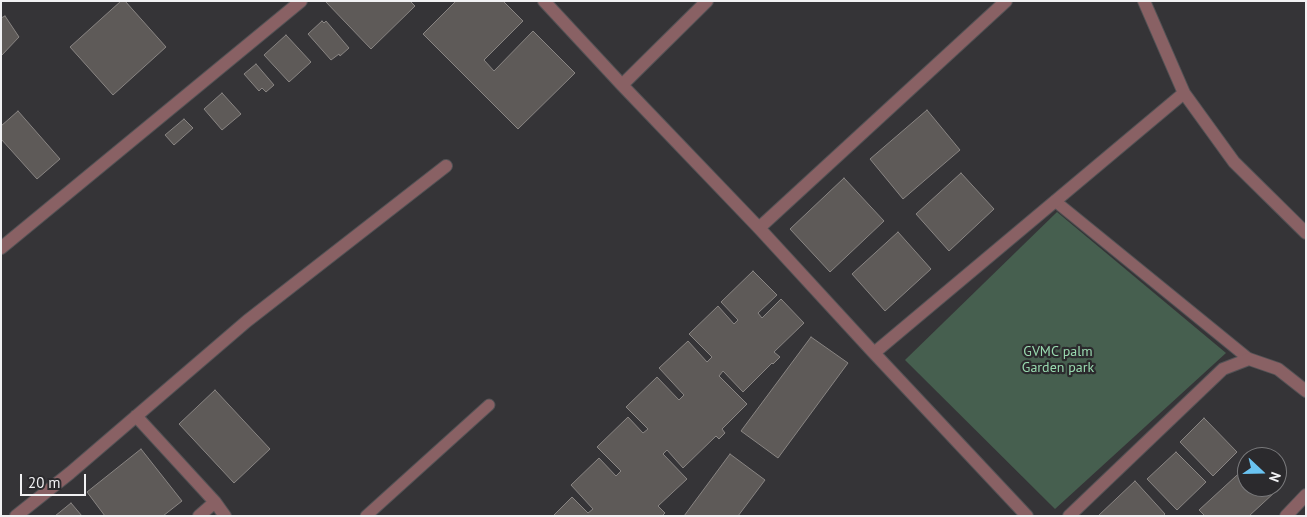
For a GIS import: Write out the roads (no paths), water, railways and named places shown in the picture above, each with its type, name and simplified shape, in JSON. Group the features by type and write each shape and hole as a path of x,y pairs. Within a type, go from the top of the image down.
{"street":[{"path":"1,248 300,1"},
{"path":"544,1 759,228 1027,516"},
{"path":"622,85 707,1"},
{"path":"759,228 1006,1"},
{"path":"1144,1 1184,92 1234,162 1306,233"},
{"path":"874,353 1184,92"},
{"path":"16,516 70,473 247,321 446,166"},
{"path":"1069,516 1223,369 1249,359 1278,369 1306,391"},
{"path":"136,416 215,502 225,516"},
{"path":"1286,516 1306,494"},
{"path":"198,516 215,502"}],"lane":[{"path":"1055,201 1249,359"},
{"path":"366,516 489,406"}],"park label":[{"name":"GVMC palm Garden park","path":"1058,360"}]}
